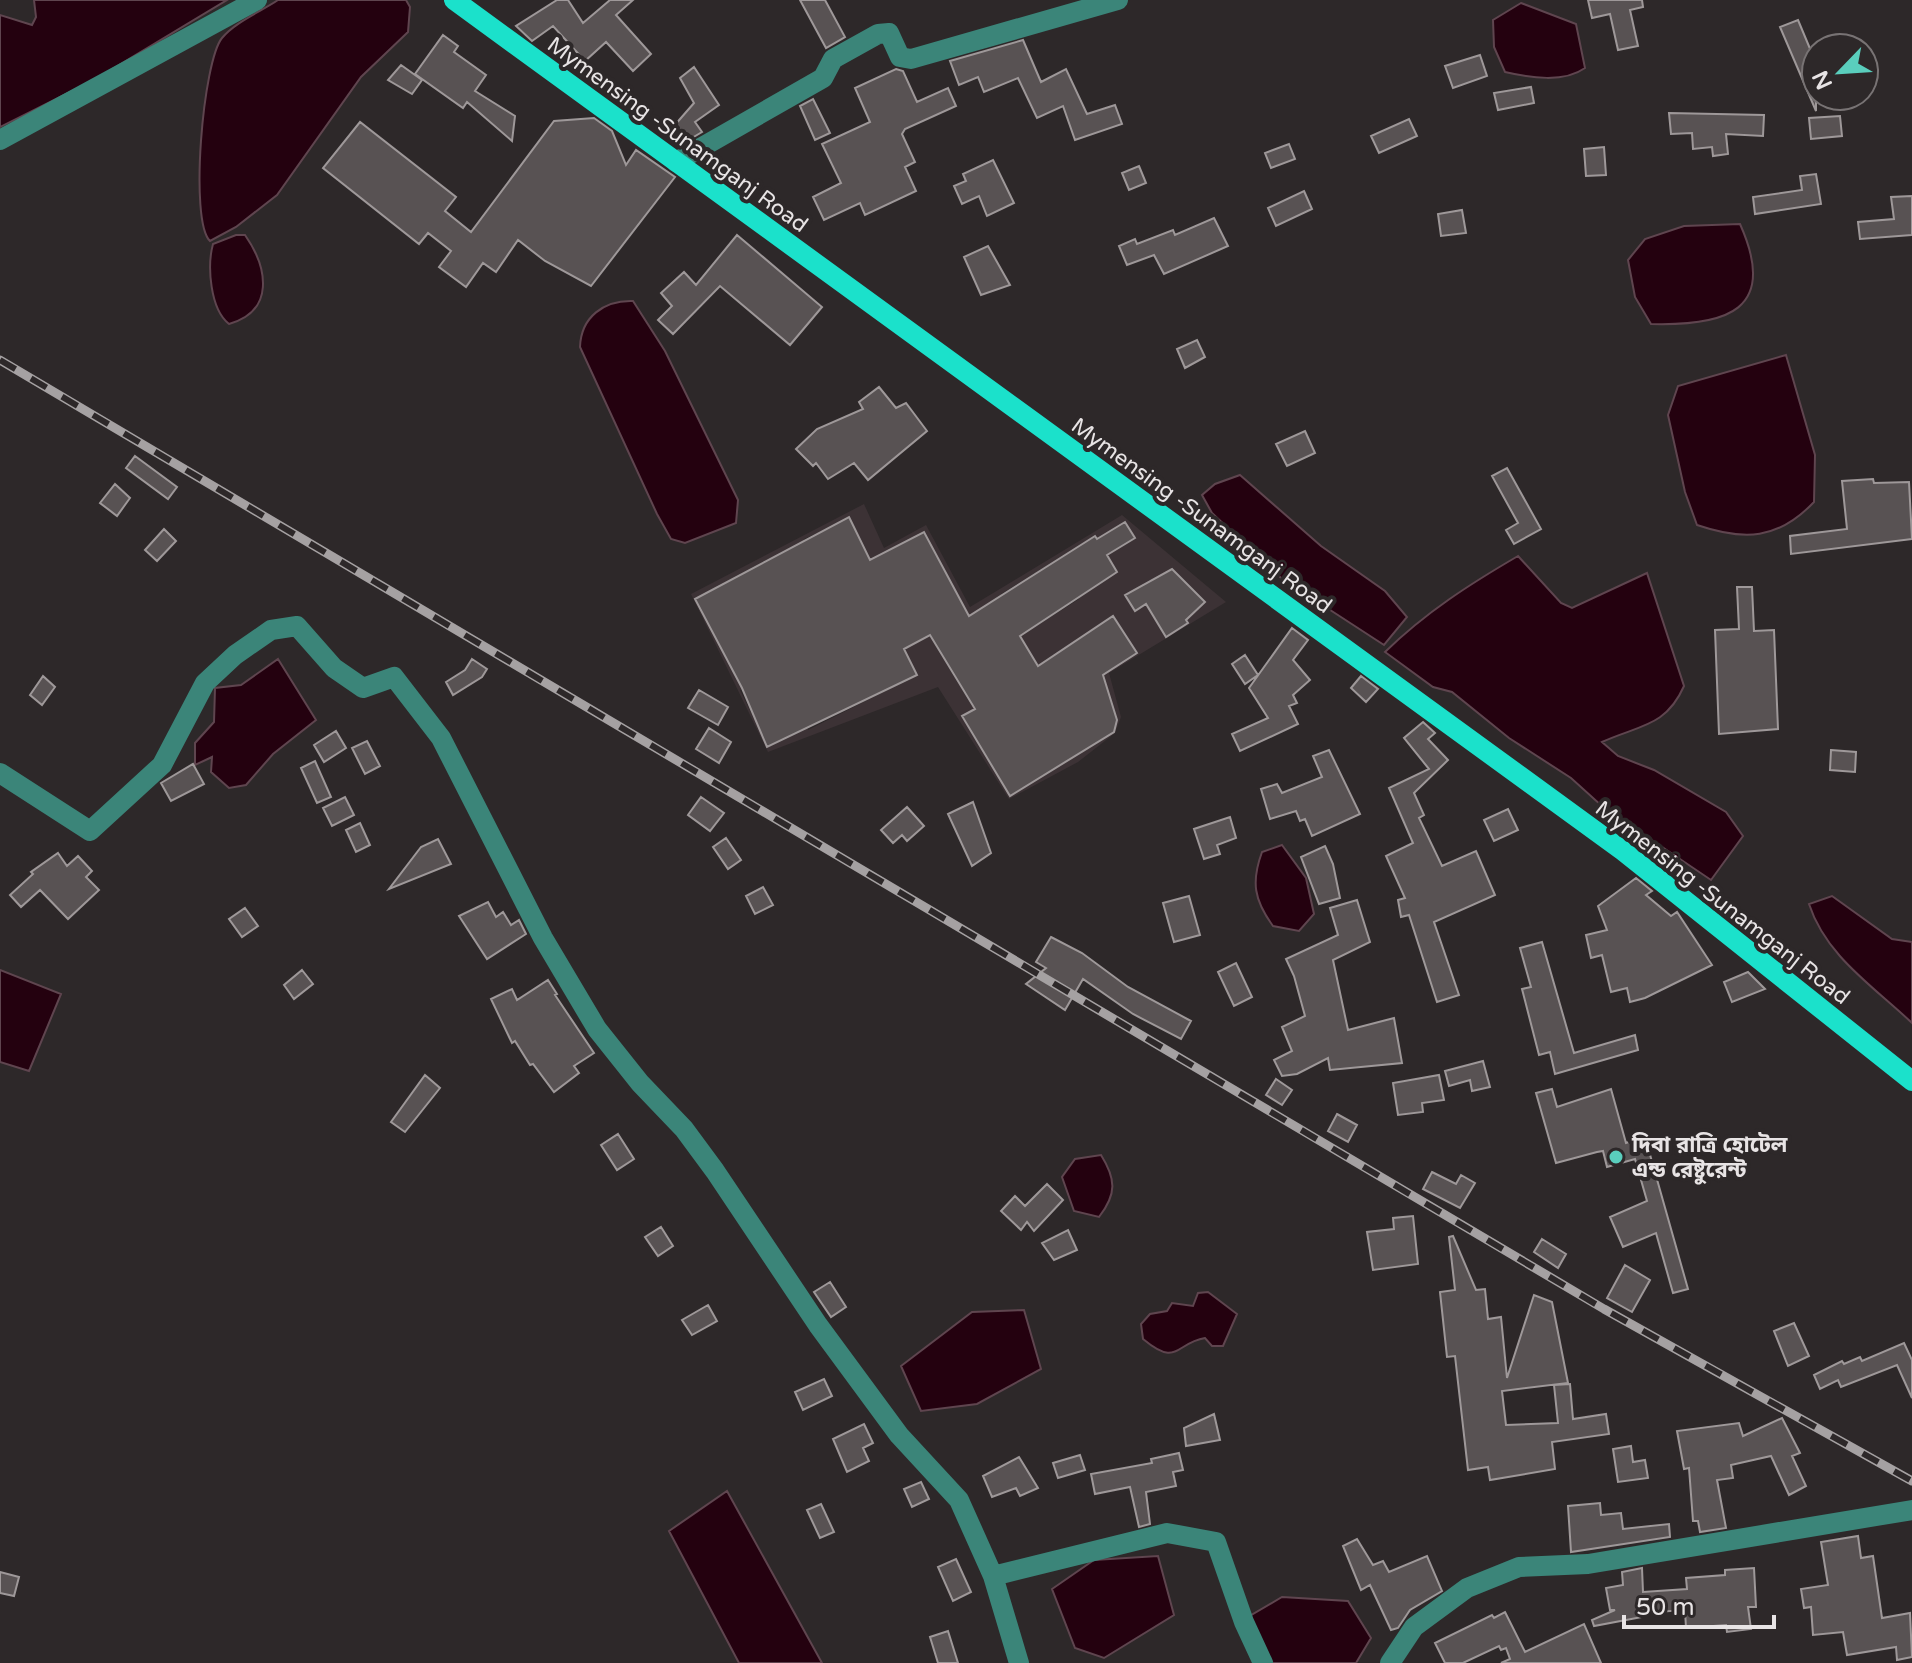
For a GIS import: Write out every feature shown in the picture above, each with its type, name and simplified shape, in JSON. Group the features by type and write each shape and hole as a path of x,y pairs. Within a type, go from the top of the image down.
{"main road":[{"name":"Mymensing -Sunamganj Road","path":"454,0 1623,851 1912,1081"}],"street":[{"path":"0,140 257,0"},
{"path":"676,162 823,78 833,59 878,34 889,33 900,57 911,59 1118,0"},
{"path":"0,773 90,831 162,765 205,683 235,655 271,630 297,626 334,668 363,688 394,677 441,738 543,938 597,1029 700,1150 818,1325 899,1435 959,1500 993,1576 1019,1663"},
{"path":"1390,1663 1414,1627 1467,1588 1519,1567 1588,1564 1912,1510"},
{"path":"993,1576 1167,1533 1216,1542 1244,1622 1263,1663"}],"shaded area":[{"path":"34,0 227,0 94,80 0,127 0,15 32,25 36,17"},
{"path":"278,0 406,0 410,7 408,32 361,77 277,195 236,227 210,241 200,204 200,174 204,107 215,53 227,32"},
{"path":"1521,3 1576,24 1585,68 1557,77 1505,72 1494,47 1493,20"},
{"path":"1740,224 1750,253 1753,277 1749,294 1738,307 1722,316 1702,321 1651,324 1635,297 1628,260 1645,239 1684,226"},
{"path":"236,235 245,235 253,248 259,261 263,287 254,309 244,318 229,324 214,298 210,264 213,244"},
{"path":"622,301 633,301 665,351 738,500 736,523 685,543 671,539 657,514 580,347 585,327 596,312"},
{"path":"1786,355 1815,455 1814,502 1787,524 1760,534 1730,534 1697,525 1685,492 1668,415 1678,386"},
{"path":"1240,475 1321,546 1385,591 1407,617 1384,645 1281,578 1212,513 1202,495 1215,484"},
{"path":"864,504 884,548 926,525 970,607 1122,515 1226,602 1109,673 1121,717 1115,733 1078,762 1009,799 938,687 768,752 691,594","holes":["849,518 892,603 847,625 804,539","924,532 968,615 884,553","1095,536 1117,572 1092,587 1070,551","1055,561 1079,599 1025,633 1001,594","1150,580 1188,623 1166,637 1146,604 1143,584","1113,617 1107,672 1084,635","896,633 917,675 808,730 787,688","771,675 799,732 768,747 740,690","1104,679 1117,720 1114,732 1074,756","1002,692 1050,771 1011,796 962,717"]},
{"path":"1518,556 1561,603 1572,608 1647,573 1684,686 1669,710 1660,717 1602,742 1618,756 1654,770 1726,812 1743,836 1711,880 1603,807 1571,778 1509,738 1452,692 1433,687 1385,652 1449,600"},
{"path":"278,659 316,720 273,754 246,785 229,788 211,772 212,757 195,765 195,743 214,722 215,688 241,685"},
{"path":"1282,845 1306,878 1314,914 1299,931 1273,926 1256,890 1256,873 1262,852"},
{"path":"1832,896 1892,939 1912,942 1912,1023 1852,969 1827,939 1809,904"},
{"path":"0,970 61,994 29,1071 0,1062"},
{"path":"1101,1155 1112,1179 1109,1201 1099,1217 1074,1211 1062,1177 1075,1159"},
{"path":"1208,1292 1237,1314 1223,1346 1212,1346 1205,1338 1170,1353 1143,1339 1141,1324 1150,1314 1167,1311 1172,1303 1193,1306 1198,1293"},
{"path":"1024,1310 1041,1369 977,1404 921,1411 901,1366 972,1312"},
{"path":"727,1491 822,1663 739,1663 669,1531"},
{"path":"1158,1556 1174,1615 1104,1658 1075,1648 1052,1589 1094,1560"},
{"path":"1282,1597 1348,1601 1371,1638 1356,1663 1273,1663 1259,1645 1248,1617"}],"building":[{"path":"557,0 568,0 583,23 610,0 633,0 616,15 651,54 633,71 606,42 585,61 553,26 532,41 516,26"},
{"path":"800,0 825,0 845,37 826,48"},
{"path":"1588,0 1642,0 1643,7 1630,10 1638,46 1618,50 1610,14 1592,18"},
{"path":"1798,20 1803,32 1800,32 1800,74 1780,27"},
{"path":"443,35 458,46 454,52 486,75 475,91 515,116 512,141 467,102 463,108 415,74"},
{"path":"1023,40 1041,82 1066,69 1087,114 1115,105 1122,124 1075,140 1063,106 1037,118 1018,78 984,92 978,77 959,85 950,61"},
{"path":"1480,55 1487,76 1453,88 1445,66"},
{"path":"401,65 422,80 412,94 388,80"},
{"path":"694,67 719,105 695,122 702,132 680,145 667,134 694,103 680,78"},
{"path":"896,69 903,71 917,102 948,88 956,106 905,129 902,134 915,162 905,167 916,191 865,215 860,203 824,220 813,197 841,183 822,144 870,122 855,88"},
{"path":"1531,87 1534,103 1498,110 1494,93"},
{"path":"813,99 830,133 815,140 800,106"},
{"path":"1669,113 1764,115 1763,136 1726,134 1728,154 1713,156 1712,147 1693,149 1692,133 1671,134"},
{"path":"1840,116 1842,136 1811,139 1809,118"},
{"path":"594,118 612,131 626,165 636,150 675,177 591,286 545,261 518,240 496,272 483,263 466,287 439,267 451,251 428,233 419,244 323,168 360,122 456,197 445,211 471,232 554,121"},
{"path":"1409,119 1417,136 1379,153 1371,136"},
{"path":"1289,144 1295,159 1271,168 1265,153"},
{"path":"1604,147 1606,175 1586,176 1584,149"},
{"path":"993,160 1014,203 987,216 979,196 962,204 954,186 966,181 963,174"},
{"path":"1139,166 1146,183 1129,190 1122,173"},
{"path":"1816,174 1821,204 1755,214 1753,197 1802,190 1800,176"},
{"path":"1304,191 1312,209 1276,226 1268,208"},
{"path":"1912,196 1912,235 1860,239 1858,222 1894,219 1891,197"},
{"path":"1462,210 1466,233 1441,236 1438,214"},
{"path":"1214,218 1228,246 1164,274 1154,255 1127,265 1119,246 1135,239 1137,244 1173,230 1175,235"},
{"path":"737,235 822,307 790,345 720,286 673,334 658,320 672,306 661,293 684,272 696,285"},
{"path":"988,246 1010,285 981,295 964,257"},
{"path":"1197,340 1205,357 1185,368 1177,349"},
{"path":"879,387 896,408 906,403 927,431 868,480 854,463 828,479 816,463 813,466 796,449 817,429 863,409 859,402"},
{"path":"1305,431 1315,453 1287,466 1276,444"},
{"path":"135,456 177,487 168,499 126,468"},
{"path":"1507,468 1541,529 1514,544 1506,530 1518,523 1492,476"},
{"path":"1873,479 1874,483 1909,482 1912,539 1791,554 1790,536 1847,529 1842,481"},
{"path":"115,484 130,498 117,516 100,503"},
{"path":"849,517 870,560 924,532 969,616 1095,536 1097,539 1125,522 1135,538 1107,555 1117,572 1020,636 1038,666 1113,616 1137,653 1103,675 1117,720 1114,732 1010,796 962,716 975,709 930,635 904,649 917,675 767,747 742,688 695,599"},
{"path":"164,529 176,541 157,561 145,550"},
{"path":"1172,569 1205,602 1186,620 1188,623 1166,637 1146,604 1135,611 1125,595"},
{"path":"1737,587 1752,587 1754,631 1774,630 1778,729 1719,734 1715,630 1739,629"},
{"path":"1292,628 1308,640 1293,660 1310,680 1293,695 1297,703 1289,706 1298,724 1240,751 1232,734 1268,718 1249,688"},
{"path":"1245,655 1258,675 1245,684 1232,664"},
{"path":"472,659 487,669 482,677 453,695 446,682 465,670"},
{"path":"43,676 55,687 42,705 30,695"},
{"path":"1361,676 1378,689 1366,702 1351,688"},
{"path":"699,690 728,707 718,725 688,708"},
{"path":"1423,722 1435,733 1428,739 1448,760 1414,793 1424,815 1419,818 1442,866 1476,851 1495,895 1434,922 1459,995 1437,1002 1409,915 1401,917 1398,900 1405,898 1386,856 1413,843 1389,788 1429,769 1404,738"},
{"path":"709,728 731,742 719,763 696,749"},
{"path":"336,731 346,748 324,762 314,745"},
{"path":"367,741 380,766 365,774 352,748"},
{"path":"1329,750 1360,814 1312,836 1305,819 1300,821 1296,811 1270,819 1261,789 1277,784 1282,793 1322,777 1313,756"},
{"path":"1831,750 1856,752 1855,772 1830,770"},
{"path":"315,761 331,797 317,803 301,768"},
{"path":"193,764 204,784 171,801 161,783"},
{"path":"345,797 354,815 332,826 323,808"},
{"path":"701,797 724,813 710,831 688,815"},
{"path":"973,802 991,853 972,866 948,814"},
{"path":"907,807 924,826 907,841 902,835 893,843 881,830"},
{"path":"1508,809 1518,830 1494,841 1484,820"},
{"path":"1230,817 1236,838 1217,845 1220,854 1204,859 1194,829"},
{"path":"360,823 370,845 356,852 346,830"},
{"path":"726,838 741,860 728,869 713,847"},
{"path":"438,839 451,864 389,889 421,847"},
{"path":"1325,846 1333,864 1340,898 1319,904 1301,857"},
{"path":"58,853 67,866 78,856 92,871 86,877 99,890 68,919 40,890 21,907 10,895 33,874 31,872"},
{"path":"1636,878 1652,891 1646,895 1671,916 1677,912 1712,965 1645,998 1630,1002 1627,988 1611,992 1602,955 1591,958 1586,935 1607,930 1598,906"},
{"path":"763,887 773,905 755,914 746,896"},
{"path":"1189,896 1200,935 1174,942 1163,903"},
{"path":"1357,900 1370,942 1333,960 1348,1030 1394,1018 1402,1063 1330,1070 1328,1058 1297,1074 1282,1076 1274,1060 1292,1051 1282,1027 1305,1016 1286,959 1338,935 1330,908"},
{"path":"488,902 496,917 503,912 511,925 519,920 526,934 487,959 459,916"},
{"path":"245,908 258,926 242,937 229,919"},
{"path":"1051,937 1082,953 1128,987 1191,1021 1181,1039 1133,1014 1083,979 1065,1010 1026,984 1046,968 1036,962"},
{"path":"1542,942 1574,1053 1635,1035 1638,1050 1555,1074 1550,1052 1539,1055 1522,989 1531,987 1520,948"},
{"path":"1236,963 1252,997 1234,1006 1218,972"},
{"path":"302,970 313,984 294,999 284,985"},
{"path":"1748,972 1765,989 1732,1002 1724,982"},
{"path":"548,980 594,1053 574,1066 579,1073 554,1092 533,1064 530,1065 515,1041 512,1043 491,999 512,989 517,1000"},
{"path":"1483,1061 1490,1087 1472,1091 1470,1080 1449,1086 1445,1071"},
{"path":"425,1075 440,1088 405,1132 391,1122"},
{"path":"1439,1075 1444,1100 1422,1103 1423,1112 1398,1115 1393,1083"},
{"path":"1276,1079 1292,1090 1282,1105 1266,1095"},
{"path":"1552,1089 1557,1107 1611,1089 1626,1143 1645,1137 1688,1289 1673,1293 1656,1233 1623,1247 1610,1217 1647,1201 1635,1159 1607,1167 1603,1151 1556,1163 1536,1093"},
{"path":"1337,1114 1357,1125 1348,1142 1328,1131"},
{"path":"618,1134 634,1159 617,1170 601,1145"},
{"path":"1432,1172 1456,1184 1461,1175 1475,1183 1460,1208 1423,1189"},
{"path":"1047,1184 1063,1200 1034,1231 1027,1222 1021,1230 1001,1211 1015,1196 1025,1206"},
{"path":"1413,1216 1418,1264 1373,1270 1367,1232 1394,1229 1393,1218"},
{"path":"661,1227 673,1246 658,1256 645,1237"},
{"path":"1068,1230 1077,1250 1054,1260 1042,1243"},
{"path":"1453,1236 1476,1290 1485,1289 1488,1319 1501,1317 1507,1378 1534,1295 1552,1302 1568,1383 1502,1391 1506,1425 1558,1423 1554,1385 1570,1384 1573,1419 1606,1414 1609,1434 1552,1442 1555,1469 1490,1480 1488,1467 1468,1470 1455,1356 1447,1357 1440,1292 1455,1290 1449,1237"},
{"path":"1542,1239 1566,1254 1558,1268 1534,1252"},
{"path":"1625,1265 1650,1280 1632,1312 1607,1298"},
{"path":"830,1282 846,1307 831,1317 814,1292"},
{"path":"708,1305 717,1321 692,1335 682,1320"},
{"path":"1794,1323 1809,1356 1788,1366 1774,1331"},
{"path":"1904,1343 1912,1360 1912,1398 1897,1365 1841,1387 1838,1380 1820,1389 1814,1375 1842,1361 1844,1364 1860,1357 1862,1361"},
{"path":"824,1379 832,1396 803,1410 795,1392"},
{"path":"1214,1414 1220,1440 1186,1446 1184,1428"},
{"path":"1782,1418 1800,1453 1792,1456 1806,1486 1789,1495 1771,1456 1731,1465 1733,1478 1717,1480 1726,1528 1700,1532 1698,1521 1693,1521 1689,1468 1684,1469 1677,1431 1739,1423 1743,1436"},
{"path":"864,1424 873,1443 863,1448 869,1461 847,1472 833,1439"},
{"path":"1631,1446 1633,1462 1645,1460 1648,1478 1618,1482 1613,1449"},
{"path":"1179,1453 1183,1470 1173,1472 1176,1486 1146,1492 1150,1524 1139,1527 1130,1487 1095,1494 1091,1474 1152,1463 1151,1459"},
{"path":"1080,1455 1085,1470 1058,1478 1053,1463"},
{"path":"1019,1457 1038,1488 1020,1496 1016,1488 992,1497 983,1476"},
{"path":"921,1482 929,1499 912,1507 904,1489"},
{"path":"1600,1503 1601,1515 1621,1513 1623,1529 1669,1524 1670,1537 1571,1552 1568,1506"},
{"path":"821,1504 834,1532 820,1538 807,1510"},
{"path":"1858,1536 1861,1558 1873,1556 1882,1618 1910,1613 1912,1657 1897,1660 1896,1647 1847,1655 1843,1632 1813,1635 1811,1607 1804,1608 1801,1589 1828,1585 1821,1542"},
{"path":"1357,1539 1373,1565 1383,1561 1389,1572 1427,1556 1442,1591 1410,1610 1398,1628 1391,1630 1370,1585 1361,1590 1343,1546"},
{"path":"956,1559 971,1592 953,1601 938,1567"},
{"path":"1642,1568 1643,1592 1687,1589 1686,1578 1725,1575 1725,1570 1754,1568 1756,1607 1748,1607 1751,1629 1727,1632 1726,1625 1686,1628 1685,1610 1641,1613 1642,1617 1594,1626 1592,1620 1615,1610 1610,1610 1606,1588 1623,1585 1622,1572"},
{"path":"0,1572 19,1577 14,1596 0,1593"},
{"path":"1505,1612 1525,1652 1584,1624 1601,1663 1501,1663 1510,1659 1506,1648 1501,1650 1499,1646 1463,1663 1445,1663 1435,1643 1492,1615 1494,1618"},
{"path":"948,1631 958,1663 938,1663 930,1637"}],"railway":[{"path":"0,360 1604,1309 1912,1481"}],"place":[{"name":"দিবা রাত্রি হোটেল এন্ড রেষ্টুরেন্ট","path":"1616,1157"}]}
